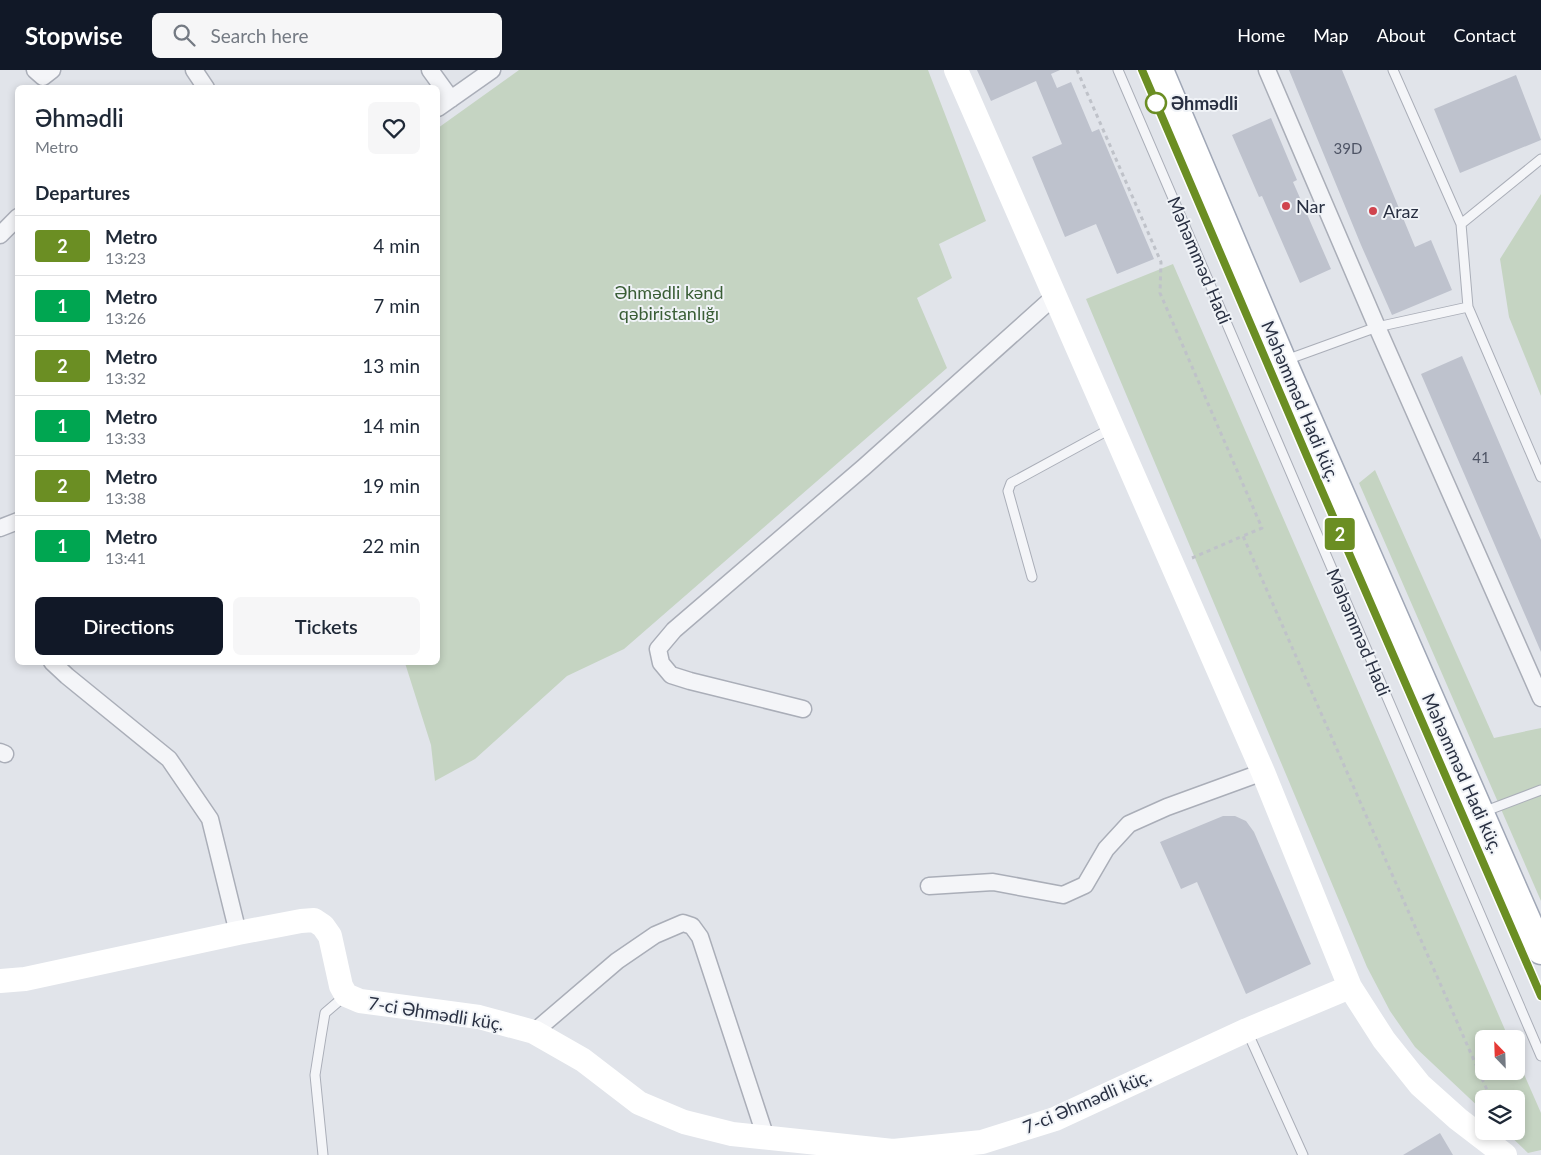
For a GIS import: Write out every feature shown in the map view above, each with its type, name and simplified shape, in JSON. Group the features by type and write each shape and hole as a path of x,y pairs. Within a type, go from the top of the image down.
{"main road":[{"name":"Məhəmməd Hadi küç.","path":"1160,70 1283,360 1541,951"}],"street":[{"path":"194,70 204,85"},
{"path":"430,70 436,85"},
{"path":"444,104 492,70"},
{"path":"956,70 1263,772 1350,987 1384,1040 1420,1085 1458,1119 1502,1154"},
{"path":"1267,70 1377,327 1541,698"},
{"path":"0,235 15,220"},
{"path":"803,709 671,675 661,663 658,649 674,630 864,467 1055,296"},
{"path":"0,528 15,521"},
{"path":"55,665 169,759 210,820 238,933"},
{"path":"929,886 993,882 1063,895 1085,885 1106,849 1129,824 1167,807 1263,772"},
{"name":"7-ci Əhmədli küç.","path":"0,981 25,979 238,933 314,920 323,926 330,936 341,986 346,995 360,1001 479,1017 534,1032 583,1060 639,1103 684,1122 732,1134 852,1151 893,1153 982,1142 1055,1119 1247,1030 1350,987"},
{"path":"534,1032 624,955 662,932 684,923 692,926 700,937 766,1138"}],"lane":[{"name":"Məhəmməd Hadi","path":"1118,70 1541,1056"},
{"path":"1395,71 1461,224 1468,307 1541,477"},
{"path":"1461,224 1541,159"},
{"path":"1283,360 1377,327 1468,307"},
{"path":"1032,577 1008,491 1011,484 1113,428"},
{"path":"1480,813 1541,790"},
{"path":"323,1155 315,1074 319,1046 325,1013 346,995"},
{"path":"1247,1030 1303,1155"}],"path":[{"path":"1077,70 1161,262 1160,293 1262,528 1173,566"},
{"path":"1243,536 1487,1090"}],"green space":[{"name":"Əhmədli kənd qəbiristanlığı","path":"519,70 928,70 986,221 939,244 952,278 917,298 947,368 624,649 567,676 475,759 435,781 431,745 406,665 440,665 440,127"},
{"path":"1541,194 1541,396 1509,317 1500,259"},
{"path":"1173,264 1505,1030 1475,1030 1475,1080 1525,1080 1525,1077 1541,1113 1541,1150 1528,1153 1514,1140 1525,1140 1525,1090 1475,1090 1475,1104 1415,1047 1390,1011 1367,967 1086,299"},
{"path":"1375,470 1494,738 1541,728 1541,901 1359,483"}],"building":[{"path":"977,70 1060,70 1051,74 1057,88 1071,82 1092,132 1099,129 1154,259 1117,274 1096,224 1065,237 1032,157 1062,144 1036,81 991,101"},
{"path":"1289,70 1342,70 1415,247 1431,240 1452,290 1392,315"},
{"path":"1516,75 1541,140 1460,173 1434,109"},
{"path":"1271,118 1297,180 1293,182 1331,269 1300,283 1262,196 1259,197 1232,135"},
{"path":"1462,356 1541,540 1541,652 1421,374"},
{"path":"1223,816 1235,816 1246,821 1254,832 1311,964 1246,994 1197,882 1181,889 1160,842"},
{"path":"1440,1133 1453,1155 1403,1155"}],"metro line":[{"name":"2","path":"1142,70 1541,996"}],"place":[{"name":"Əhmədli","path":"1156,103"},
{"name":"Nar","path":"1286,206"},
{"name":"Araz","path":"1373,211"}]}
